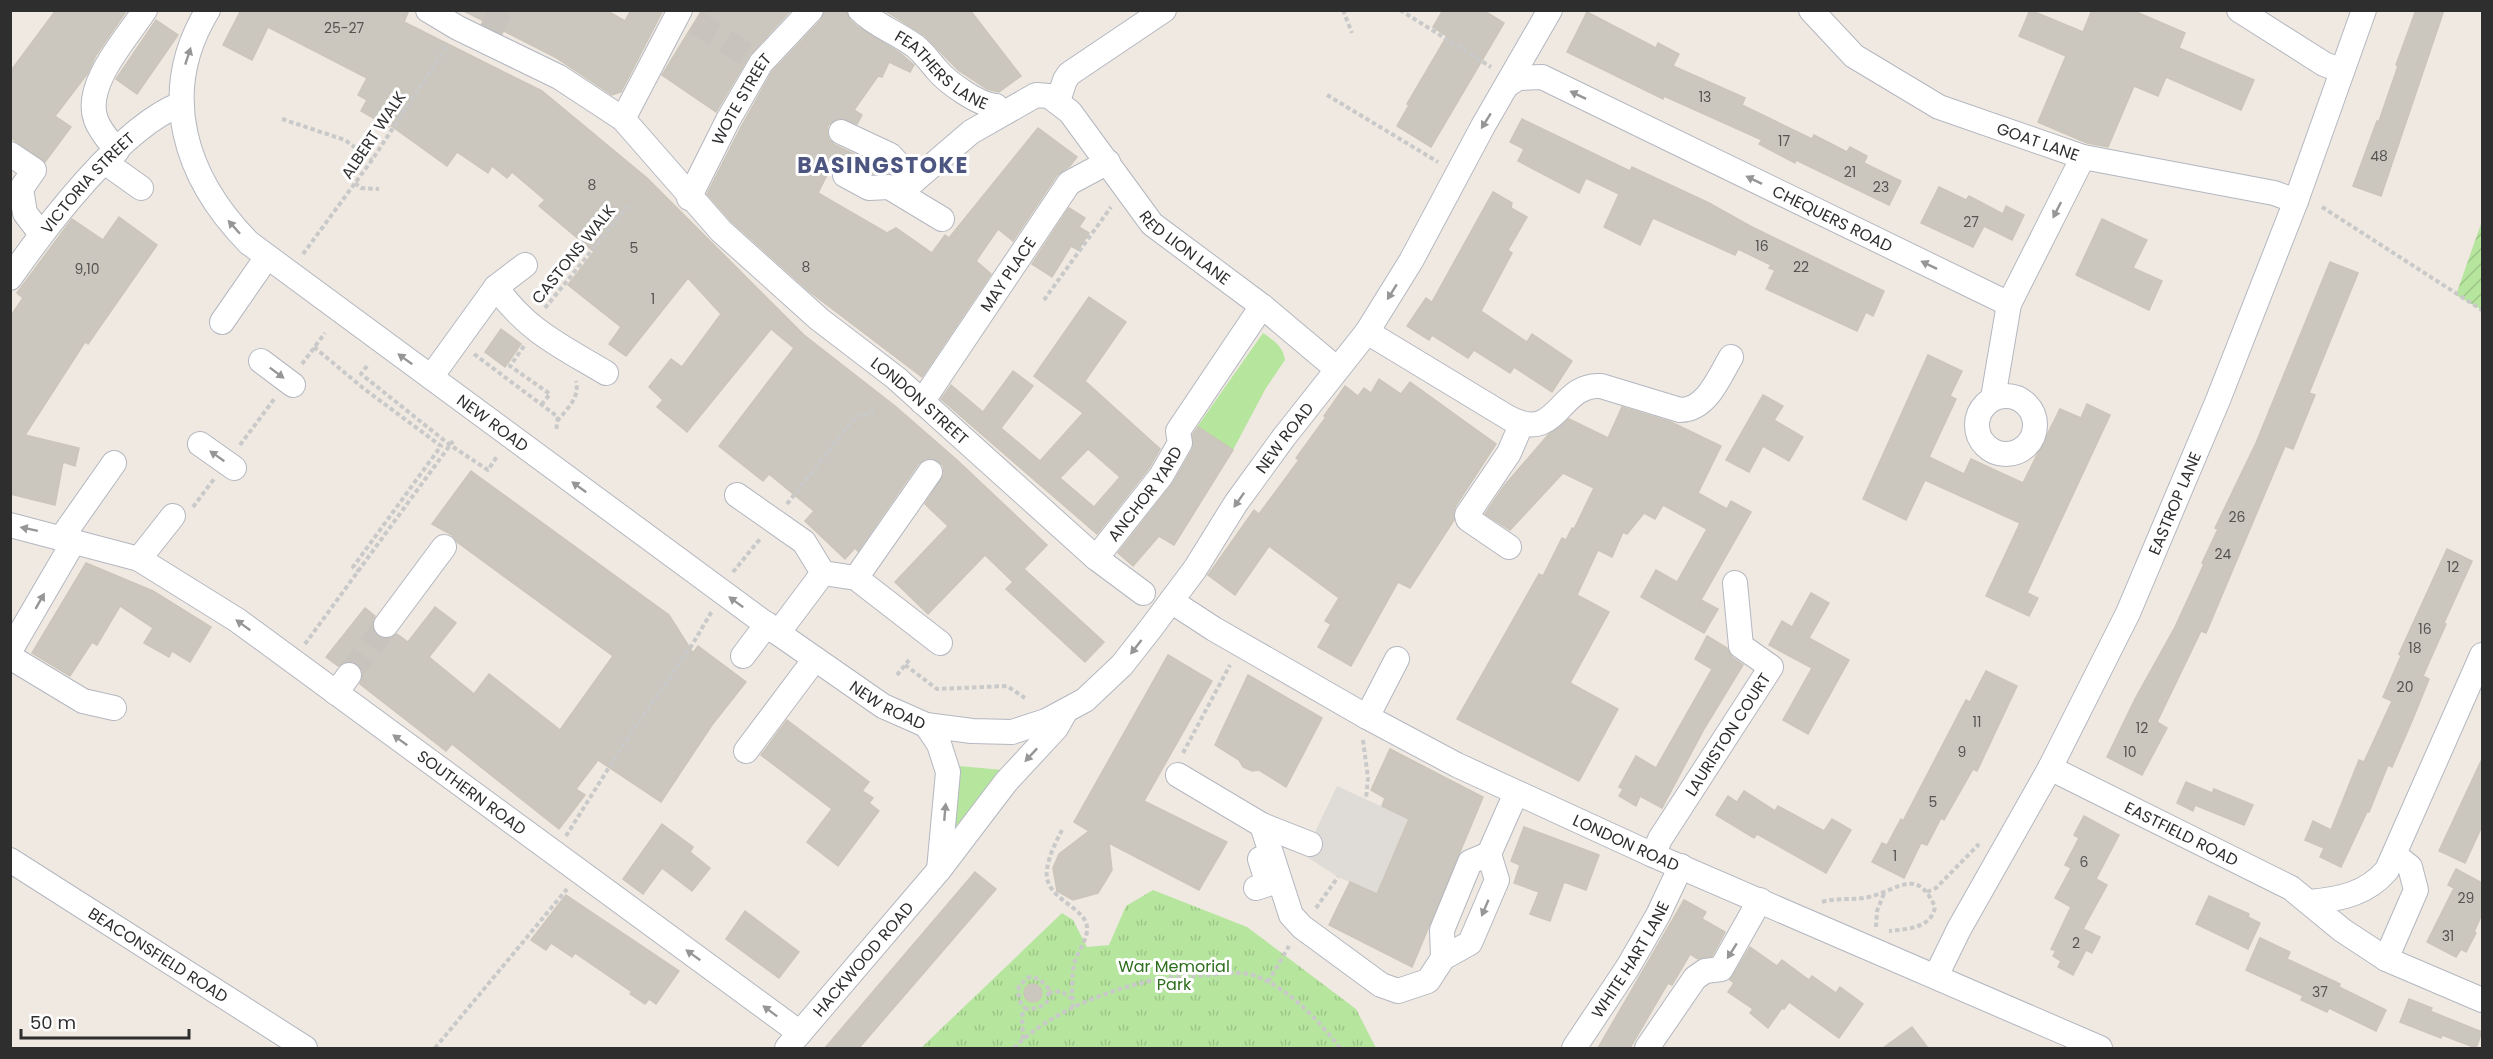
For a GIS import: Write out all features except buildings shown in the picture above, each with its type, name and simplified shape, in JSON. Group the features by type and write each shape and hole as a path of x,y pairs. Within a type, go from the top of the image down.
{"street":[{"path":"141,188 112,157 96,121 92,100 102,74 145,10"},
{"name":"NEW ROAD","path":"208,10 194,36 181,80 183,123 198,173 231,225 267,257 772,629 883,706 926,725 972,731 1012,732 1046,721 1085,700 1122,664 1195,569 1236,503 1367,332 1411,261 1546,12"},
{"name":"LONDON STREET","path":"428,10 458,28 488,36 559,77 615,114 721,231 819,319 896,378 1096,558 1143,593"},
{"name":"WOTE STREET","path":"694,203 728,120 757,61 811,10"},
{"name":"FEATHERS LANE","path":"860,10 872,22 916,46 939,73 987,106 993,114"},
{"path":"845,175 869,188 907,187 993,114 1036,95 1050,96 1058,101 1069,74 1164,10"},
{"name":"GOAT LANE","path":"1811,10 1854,56 1939,107 2083,157 2274,193 2296,201"},
{"path":"2239,10 2324,64 2342,71"},
{"name":"EASTROP LANE","path":"1936,976 1959,929 2050,768 2128,613 2218,400 2296,201 2364,10"},
{"path":"615,114 685,15"},
{"path":"925,71 941,85 993,114"},
{"name":"CHEQUERS ROAD","path":"1509,84 1518,78 1542,77 2009,304"},
{"name":"RED LION LANE","path":"1058,101 1070,112 1152,224 1262,306 1337,369"},
{"name":"VICTORIA STREET","path":"10,278 41,234 112,157 150,120 181,104"},
{"path":"841,132 890,155 907,187 942,219"},
{"path":"10,154 34,170 21,189 25,213 41,234"},
{"path":"1993,398 2009,304 2083,157"},
{"name":"MAY PLACE","path":"922,402 1069,183 1108,162"},
{"path":"222,322 267,257"},
{"path":"431,377 496,287 525,265"},
{"path":"496,287 512,309 533,328 606,373"},
{"name":"ANCHOR YARD","path":"1096,558 1161,476 1180,443 1178,431 1262,306"},
{"path":"1367,332 1521,425 1534,426 1548,420 1577,392 1591,386 1680,410 1690,410 1705,400 1731,357"},
{"path":"261,361 293,386"},
{"path":"1509,547 1468,519 1467,515 1504,462 1521,425"},
{"path":"200,444 234,468"},
{"path":"10,651 68,539 114,463"},
{"path":"856,578 930,472"},
{"path":"737,495 779,514 804,542 823,573 856,578 940,643"},
{"path":"139,559 173,516"},
{"name":"SOUTHERN ROAD","path":"10,525 139,559 343,684 793,1041"},
{"path":"386,625 444,547"},
{"path":"742,656 772,629 823,573"},
{"name":"LAURISTON COURT","path":"1653,855 1660,839 1771,667 1741,646 1735,583"},
{"name":"LONDON ROAD","path":"1171,601 1365,726 1457,765 1653,855 1936,976 2068,1043 2100,1048"},
{"path":"2310,902 2341,898 2368,888 2381,877 2395,855 2482,655"},
{"path":"10,657 82,701 114,708"},
{"path":"746,751 815,659"},
{"path":"1365,726 1397,659"},
{"name":"HACKWOOD ROAD","path":"793,1041 939,870 1006,782 1056,728 1067,710"},
{"path":"926,725 939,744 948,772 939,870"},
{"name":"EASTFIELD ROAD","path":"2050,768 2291,888 2342,930 2386,959 2482,999"},
{"path":"1178,775 1257,822 1310,844"},
{"path":"1257,822 1291,915 1302,927 1381,986 1398,991 1428,981 1443,958 1470,943 1497,880 1489,854 1516,793"},
{"path":"1256,888 1268,884 1252,837 1257,822"},
{"path":"1443,958 1442,930 1470,862 1489,854"},
{"path":"2386,959 2416,890 2409,867 2395,855"},
{"name":"BEACONSFIELD ROAD","path":"10,860 305,1048"},
{"name":"WHITE HART LANE","path":"1574,1048 1594,1009 1658,915 1681,866"},
{"path":"1647,1048 1695,978 1705,971 1721,969 1760,900"}],"path":[{"path":"1343,10 1352,33"},
{"path":"1400,10 1491,67"},
{"name":"ALBERT WALK","path":"303,254 372,160 458,28"},
{"path":"1327,95 1438,162"},
{"path":"282,119 345,140 372,160"},
{"path":"355,183 361,188 379,189"},
{"path":"1044,300 1115,201"},
{"name":"CASTONS WALK","path":"537,317 628,206"},
{"path":"2322,207 2482,310"},
{"path":"519,339 527,342 510,366 550,394 541,405"},
{"path":"314,347 363,388 441,446 352,567 359,571"},
{"path":"469,350 558,417 556,432"},
{"path":"367,366 361,374 488,470 499,455"},
{"path":"500,380 503,375"},
{"path":"557,422 575,399 578,390 575,376"},
{"path":"730,575 856,416 870,414 874,409"},
{"path":"300,651 452,443"},
{"path":"566,837 625,741 692,645 712,610"},
{"path":"897,675 909,660"},
{"path":"1178,775 1173,771 1231,663"},
{"path":"905,665 937,689 1007,686 1025,698"},
{"path":"1365,726 1368,778 1366,799"},
{"path":"1062,830 1046,871 1052,892 1083,917 1087,930 1074,963 1073,1007"},
{"path":"1927,892 1936,888 1982,842 2009,841"},
{"path":"435,1048 571,884"},
{"path":"1817,904 1834,898 1868,897 1885,891 1902,885 1917,885 1927,892 1935,907 1928,921 1919,926 1877,931 1875,920 1885,891"},
{"path":"1268,982 1292,941"},
{"path":"1014,1048 1023,1039 1073,1007 1119,990 1167,978 1251,974 1286,993 1312,1016 1340,1048"},
{"path":"1029,977 1039,979 1048,988 1047,1002 1038,1008 1026,1009 1017,996 1018,986 1029,977"},
{"path":"1048,993 1061,991 1072,999"},
{"path":"1023,1039 1022,1015 1026,1009"}],"green space":[{"path":"2482,221 2482,310 2456,295"},
{"path":"1263,333 1280,347 1285,360 1266,388 1233,450 1197,427"},
{"path":"959,766 1003,770 951,838 958,794"},
{"name":"War Memorial Park","path":"1153,890 1247,927 1356,1009 1376,1048 921,1048 1062,913 1073,920 1087,947 1109,945 1126,906"}],"shaded area":[{"path":"1337,786 1409,819 1377,894 1338,877 1304,855"}],"tunnel":[{"path":"491,31 500,10"},
{"path":"695,22 752,58"},
{"path":"349,675 386,625"}],"district":[{"name":"BASINGSTOKE","path":"883,165"}]}
